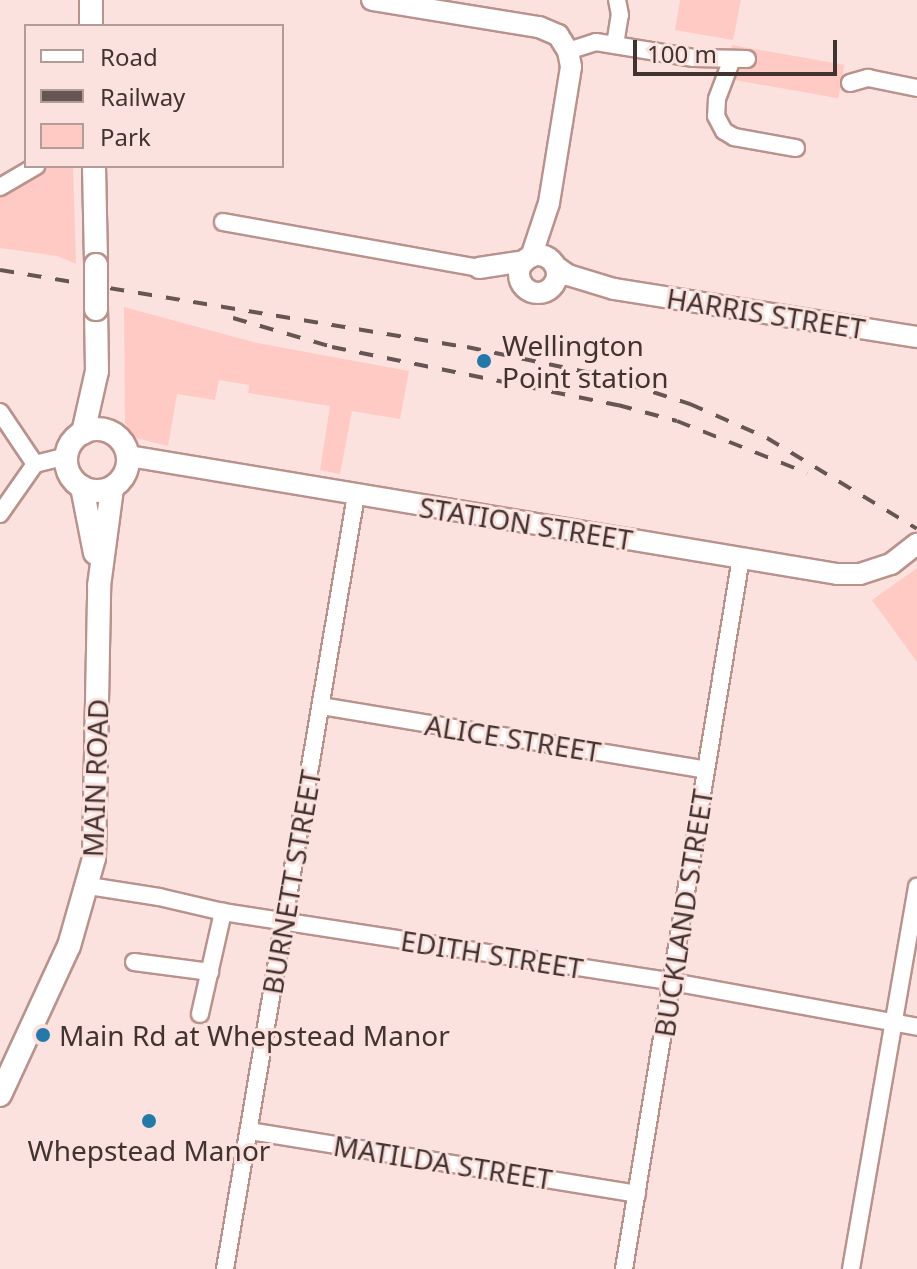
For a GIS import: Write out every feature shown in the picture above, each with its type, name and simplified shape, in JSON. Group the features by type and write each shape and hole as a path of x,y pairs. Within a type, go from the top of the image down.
{"main road":[{"path":"91,0 91,24"},
{"path":"83,433 97,371 94,168"},
{"path":"97,371 114,433 129,456"},
{"path":"66,456 75,438 83,433 103,429 114,433"},
{"name":"MAIN ROAD","path":"66,456 69,474 82,487 91,521 99,586"},
{"name":"MAIN ROAD","path":"0,1095 69,946 89,886 97,831 99,586 112,488 125,475 129,456"},
{"path":"82,487 92,491 112,488"}],"street":[{"path":"372,0 457,7 539,27 558,35 568,51 571,67 549,203 528,259 519,272 521,283"},
{"path":"615,45 620,15 617,0"},
{"path":"568,51 596,42 694,58 739,59 717,99 716,116 724,131 734,137 796,148"},
{"path":"850,83 868,78 917,88"},
{"path":"0,187 33,168"},
{"path":"223,222 479,268 521,283 533,292 548,291 557,279 549,203"},
{"path":"479,268 542,255 554,264"},
{"name":"HARRIS STREET","path":"554,264 568,275 614,289 917,337"},
{"name":"HARRIS STREET","path":"548,291 614,289"},
{"path":"0,412 35,464"},
{"path":"0,514 35,464 66,456"},
{"name":"STATION STREET","path":"129,456 837,574 860,574 891,564 914,547"},
{"name":"BURNETT STREET","path":"225,1269 356,495"},
{"name":"BUCKLAND STREET","path":"624,1269 741,558"},
{"name":"ALICE STREET","path":"321,706 706,770"},
{"name":"EDITH STREET","path":"89,886 159,897 223,912 673,982 917,1027"},
{"path":"851,1269 896,1024 917,887"},
{"path":"200,1014 223,912"},
{"path":"134,962 210,972"},
{"name":"MATILDA STREET","path":"249,1131 637,1194"}],"green space":[{"path":"680,0 741,0 733,40 675,30"},
{"path":"732,45 844,65 838,98 726,78"},
{"path":"45,168 73,168 76,264 57,256 0,248 0,195"},
{"path":"124,307 257,343 409,371 400,419 352,411 340,474 320,470 330,406 248,393 249,385 219,380 215,400 177,394 168,446 136,438 125,423"},
{"path":"917,568 917,662 872,600"}],"railway":[{"path":"0,270 467,347 600,375 690,404 767,438 917,529"},
{"path":"233,318 332,347 618,405 677,421 807,473"}],"place":[{"name":"Wellington Point station","path":"484,361"},
{"name":"Main Rd at Whepstead Manor","path":"43,1035"},
{"name":"Whepstead Manor","path":"149,1121"}]}
